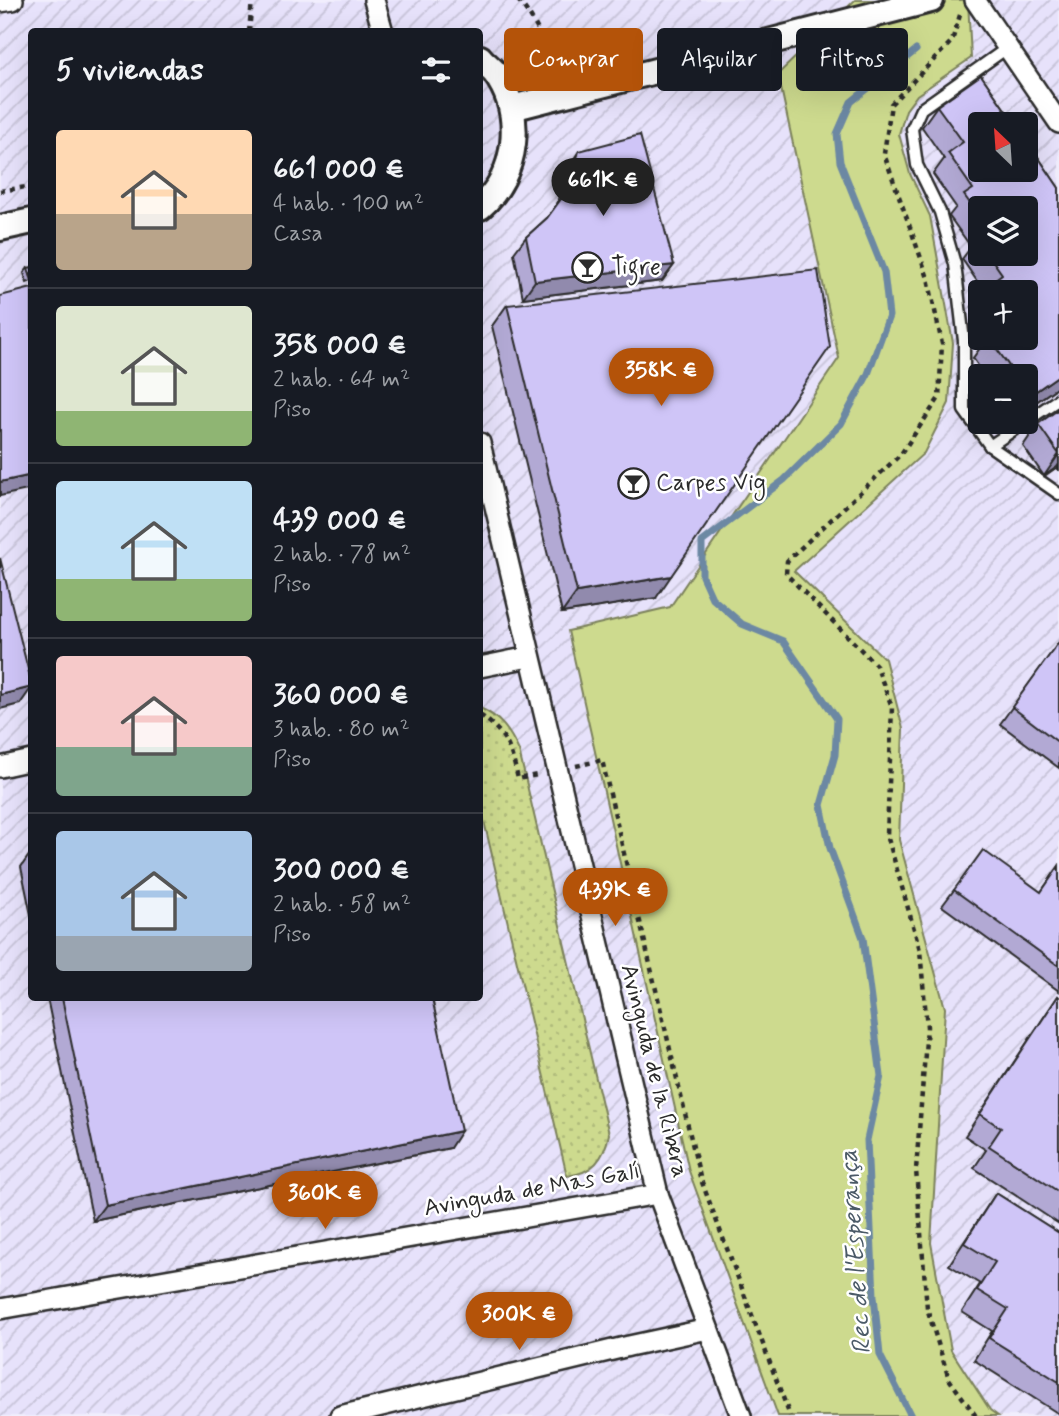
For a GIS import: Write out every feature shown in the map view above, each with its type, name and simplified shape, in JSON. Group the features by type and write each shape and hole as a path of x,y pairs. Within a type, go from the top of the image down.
{"street":[{"path":"0,2 13,0"},
{"path":"374,0 382,28"},
{"path":"512,108 931,0"},
{"path":"968,6 1007,48 1059,123"},
{"path":"483,61 495,73 512,108 514,140 507,172 490,199 483,205"},
{"path":"0,228 28,222"},
{"name":"Avinguda de la Ribera","path":"483,456 658,1194 741,1416"},
{"path":"483,666 529,657"},
{"path":"0,767 28,761"},
{"name":"Avinguda de Mas Galí","path":"0,1309 658,1194"},
{"path":"340,1416 708,1329"}],"lane":[{"path":"1007,48 921,110 912,128 917,165 940,212 955,264 964,341 964,410 990,446 1059,494"},
{"path":"966,78 972,87"},
{"path":"990,446 1059,398"}],"path":[{"path":"249,28 252,0"},
{"path":"518,0 538,28"},
{"path":"968,6 953,41 891,104 884,154 928,278 942,344 939,398 901,454 787,561 786,575 876,665 892,707 887,835 920,950 927,1027 916,1170 927,1308 949,1379 976,1416"},
{"path":"0,191 28,187"},
{"path":"483,717 508,743 518,779"},
{"name":"Avinguda de la Ribera","path":"602,760 700,1177 790,1416"}],"shaded area":[{"path":"0,0 855,0 826,28 796,28 796,57 782,70 782,28 657,28 657,91 782,91 839,358 670,607 568,631 689,1171 778,1416 0,1416"},
{"path":"968,0 1059,0 1059,1416 998,1416 990,1410 951,1350 931,1243 945,1008 899,839 903,729 794,571 924,453 930,216 910,174 899,134 906,110 917,95 971,58"}],"green space":[{"path":"855,0 968,0 971,58 917,95 906,110 899,134 910,174 930,216 953,343 949,403 924,453 794,571 885,659 903,729 899,840 945,1008 931,1243 951,1350 990,1410 998,1416 778,1416 689,1171 568,631 670,607 839,358 782,91 782,70 796,57 796,91 908,91 908,28 826,28"},
{"path":"483,710 504,725 519,751 609,1134 604,1151 596,1163 584,1172 567,1176 483,817"}],"building":[{"path":"981,75 1007,112 968,112 968,182 948,153 963,142 937,106"},
{"path":"640,135 674,265 535,281 526,237 547,218 569,188 579,151"},
{"path":"1038,157 1059,188 1059,375 1038,390 1038,364 1008,364 998,350 1038,350 1038,280 994,280 1002,274 996,266 1038,266 1038,196 968,196 968,200 964,195 973,189 968,182 1038,182"},
{"name":"Carpes Vig","path":"818,270 830,347 671,576 577,592 507,305"},
{"path":"28,289 28,476 0,482 0,296"},
{"path":"1059,409 1059,454 1038,424"},
{"path":"0,558 28,671 28,688 0,695"},
{"path":"1059,642 1059,743 1012,707"},
{"path":"983,850 1041,892 1059,866 1059,966 954,890"},
{"path":"1058,996 1059,1192 989,1146 1001,1128 980,1114"},
{"path":"63,1001 433,1001 461,1131 105,1205"},
{"path":"996,1193 1059,1233 1059,1382 989,1338 1008,1309 977,1290 995,1262 964,1243"}],"waterway":[{"name":"Rec de l'Esperança","path":"911,1416 880,1355 874,1296 867,1140 881,1076 863,938 830,848 821,805 835,755 837,719 783,641 742,624 712,598 702,576 702,542 784,480 841,424 868,374 889,316 884,272 840,162 837,134 851,102 916,50"}],"place":[{"name":"Tigre","path":"588,267"},
{"name":"Carpes Vig","path":"633,483"}]}
